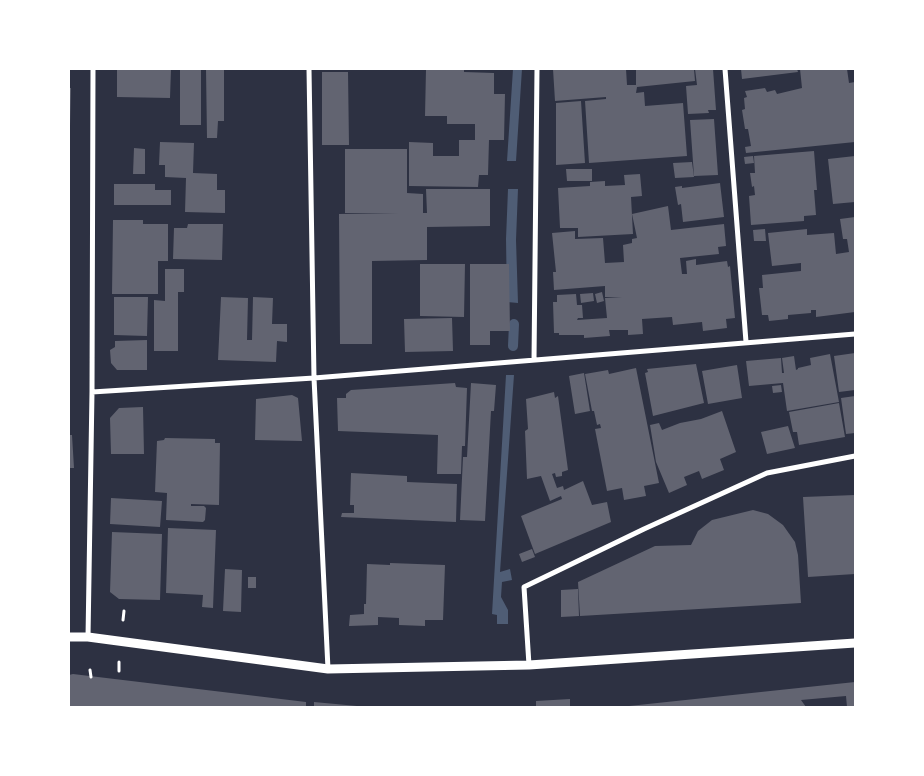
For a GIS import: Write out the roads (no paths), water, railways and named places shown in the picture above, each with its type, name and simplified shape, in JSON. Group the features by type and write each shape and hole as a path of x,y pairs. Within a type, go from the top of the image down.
{"street":[{"path":"88,637 92,392 93,69"},
{"path":"309,69 314,378 328,668"},
{"path":"534,360 536,69"},
{"path":"725,69 746,342"},
{"path":"92,392 314,378 855,334"},
{"path":"529,664 524,587 644,529 767,473 855,456"},
{"path":"69,637 88,637 328,668 529,664 855,644"}],"water":[{"path":"513,69 522,69 516,161 507,161"},
{"path":"508,189 518,189 516,240 518,303 507,302 506,239"},
{"path":"506,375 514,375 500,572 510,569 512,580 502,582 501,597 508,610 508,624 497,624 497,615 492,614"}],"waterway":[{"path":"513,346 514,324"}]}
